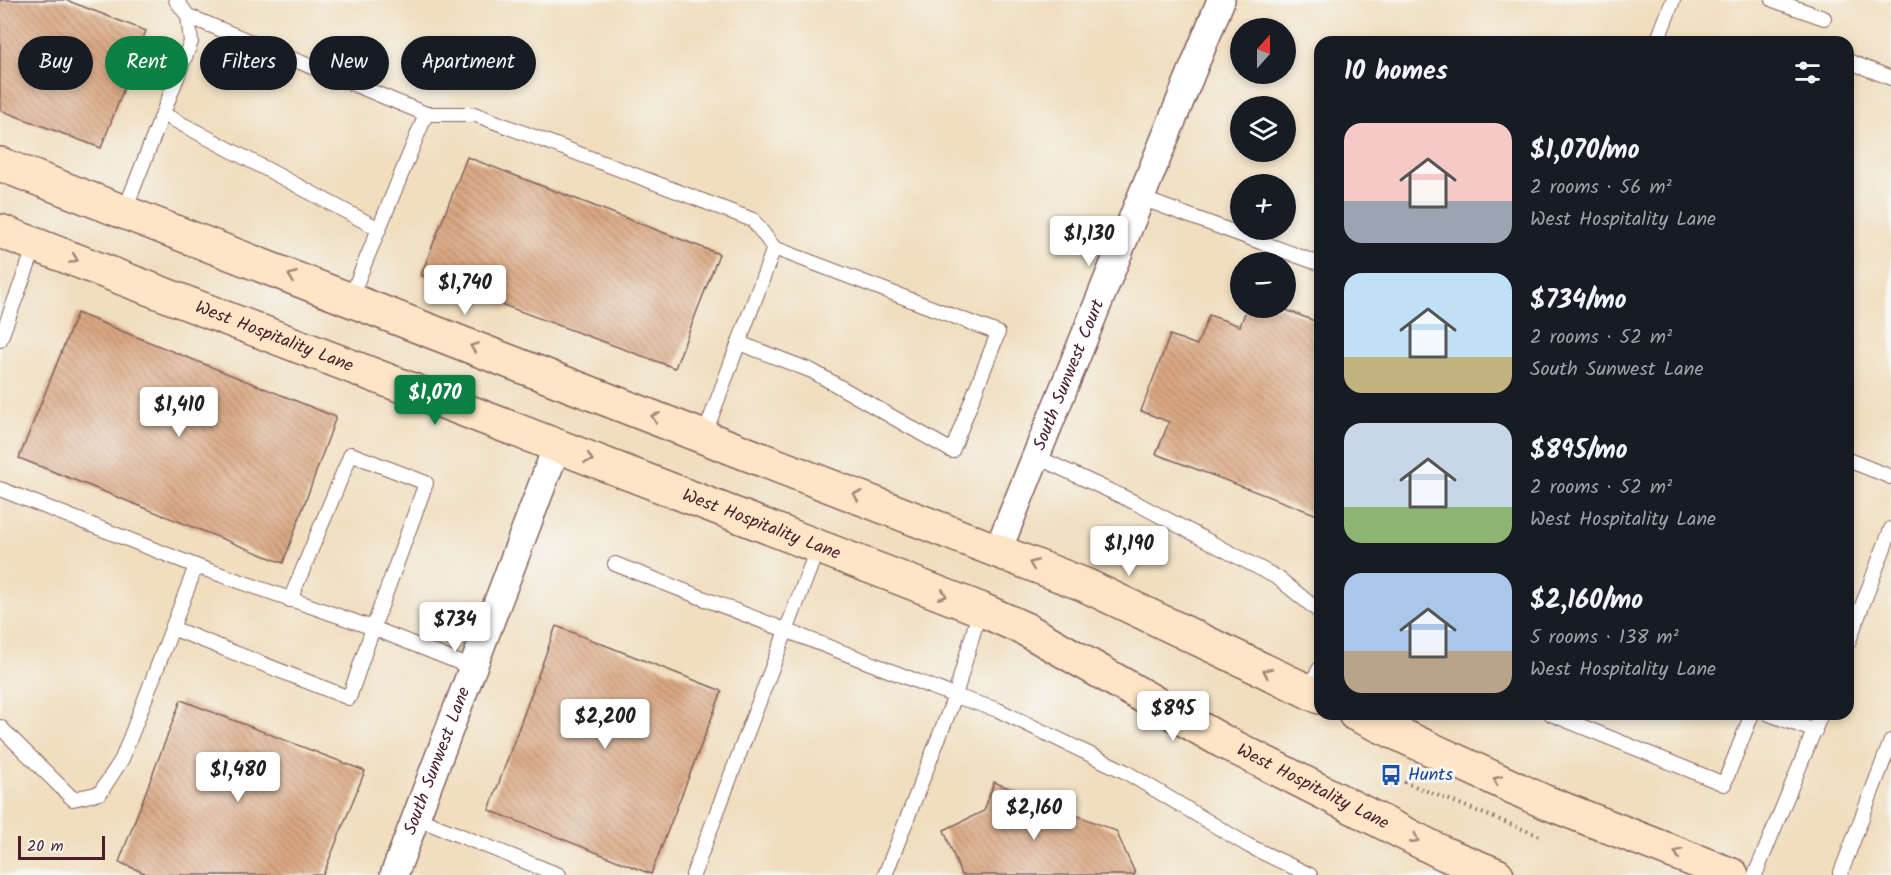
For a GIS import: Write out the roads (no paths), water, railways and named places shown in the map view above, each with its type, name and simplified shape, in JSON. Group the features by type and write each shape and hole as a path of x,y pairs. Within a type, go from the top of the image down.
{"main road":[{"path":"0,164 998,550 1314,684"},
{"name":"West Hospitality Lane","path":"0,231 980,609 1034,634 1232,746 1445,854 1497,875"},
{"path":"1368,720 1543,801 1732,875"}],"street":[{"name":"South Sunwest Court","path":"998,550 1221,0"},
{"name":"South Sunwest Lane","path":"394,875 557,446"}],"lane":[{"path":"124,212 191,42 188,16 176,0"},
{"path":"1659,36 1673,0"},
{"path":"1773,0 1824,18"},
{"path":"188,16 426,114 474,114 753,220 774,248 998,333 952,451 812,372 738,343"},
{"path":"1854,63 1891,78"},
{"path":"163,114 379,229"},
{"path":"350,299 426,114"},
{"path":"1141,198 1314,262"},
{"path":"0,340 4,320 36,244"},
{"path":"704,436 774,248"},
{"path":"172,628 349,698 426,483 351,454 290,600"},
{"path":"1036,457 1136,503 1278,578 1314,607"},
{"path":"1854,462 1891,477"},
{"path":"0,489 196,566 373,628 473,668"},
{"path":"1854,627 1891,530"},
{"path":"693,875 818,547"},
{"path":"615,564 955,696 998,710 1115,766 1249,846 1310,875"},
{"path":"0,727 73,799 100,793 122,759 196,566"},
{"path":"885,875 955,696 980,609"},
{"path":"1566,720 1724,784 1750,720"},
{"path":"1785,720 1815,731"},
{"path":"1755,875 1819,720"},
{"path":"1840,875 1891,741"},
{"path":"416,818 559,875"}],"place":[{"name":"Hunts","path":"1391,775"}]}
